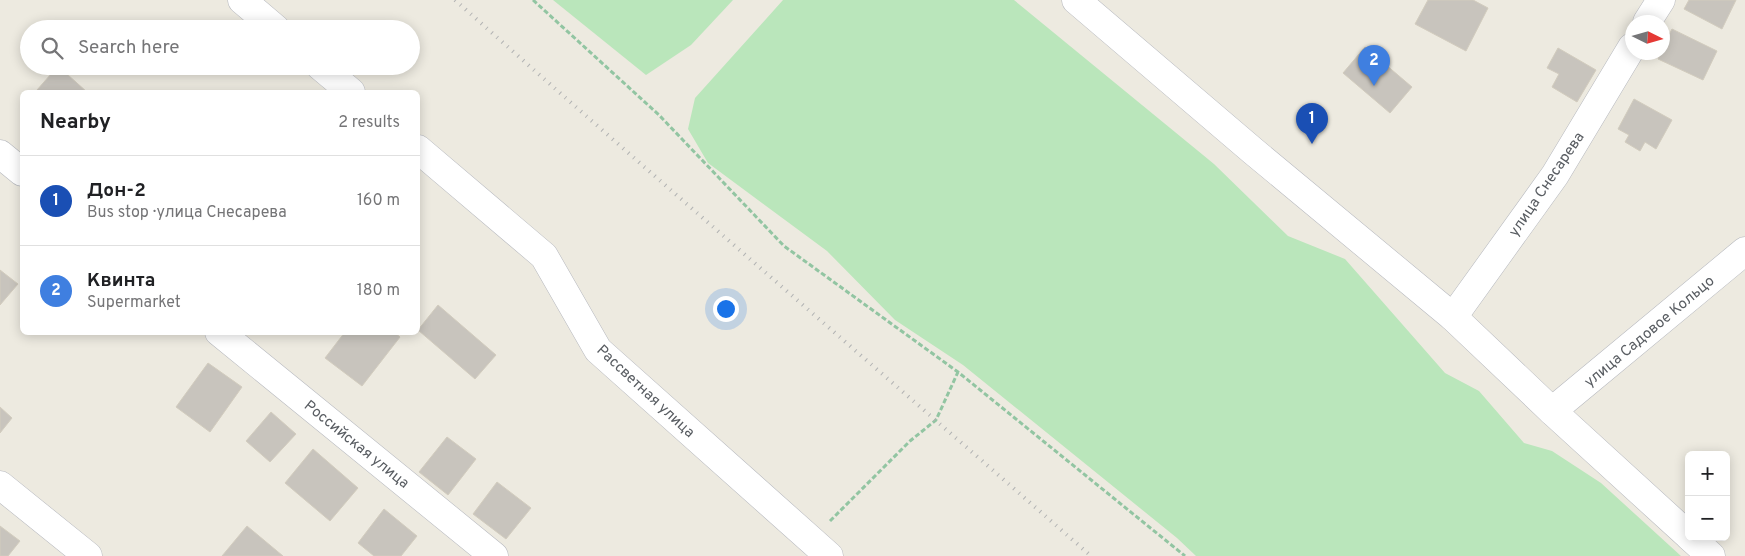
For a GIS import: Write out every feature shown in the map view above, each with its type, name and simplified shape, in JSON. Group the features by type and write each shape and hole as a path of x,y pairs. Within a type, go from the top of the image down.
{"street":[{"path":"242,0 265,20"},
{"path":"1076,0 1253,151 1454,317 1552,411 1685,531"},
{"path":"1652,15 1661,0"},
{"name":"улица Снесарева","path":"1454,317 1555,174 1625,59"},
{"path":"331,75 349,90"},
{"name":"Рассветная улица","path":"420,151 544,256 598,350 811,551"},
{"path":"0,154 20,170"},
{"name":"улица Садовое Кольцо","path":"1552,411 1745,251"},
{"name":"Российская улица","path":"223,335 494,556"},
{"path":"0,485 88,556"},
{"path":"1695,541 1711,556"}],"path":[{"path":"533,0 659,115 784,246 958,372 1185,556"},
{"path":"811,551 910,441 936,420 958,372"}],"green space":[{"path":"553,0 733,0 691,45 646,75"},
{"path":"783,0 1014,0 1214,164 1288,236 1345,259 1445,373 1479,391 1524,443 1552,451 1601,483 1681,556 1196,556 1177,538 963,365 895,320 827,251 708,163 688,129 695,98"}],"building":[{"path":"1428,0 1473,0 1488,8 1466,51 1415,24"},
{"path":"1689,0 1736,0 1722,29 1684,9"},
{"path":"1672,29 1717,51 1703,80 1660,60 1670,60 1670,33"},
{"path":"1365,47 1412,87 1390,113 1343,73"},
{"path":"1558,48 1596,70 1577,102 1552,87 1559,74 1547,68"},
{"path":"50,75 68,75 85,90 37,90"},
{"path":"1634,99 1672,120 1656,149 1645,142 1640,151 1625,142 1629,135 1618,129"},
{"path":"0,270 18,284 0,305"},
{"path":"438,305 496,355 475,379 420,332 420,328"},
{"path":"343,335 398,335 400,337 362,386 325,358"},
{"path":"208,363 242,387 210,432 176,407"},
{"path":"0,407 12,418 0,433"},
{"path":"271,412 296,434 270,462 246,441"},
{"path":"447,437 476,459 448,495 419,472"},
{"path":"313,449 358,488 330,521 285,483"},
{"path":"497,482 531,508 506,539 473,514"},
{"path":"384,509 417,536 401,556 374,556 358,543"},
{"path":"0,526 20,541 8,556 0,556"},
{"path":"247,526 283,556 222,556"}],"railway":[{"path":"455,0 1091,556"}],"place":[{"name":"Квинта","path":"1374,86"},
{"name":"Дон-2","path":"1312,144"}]}
